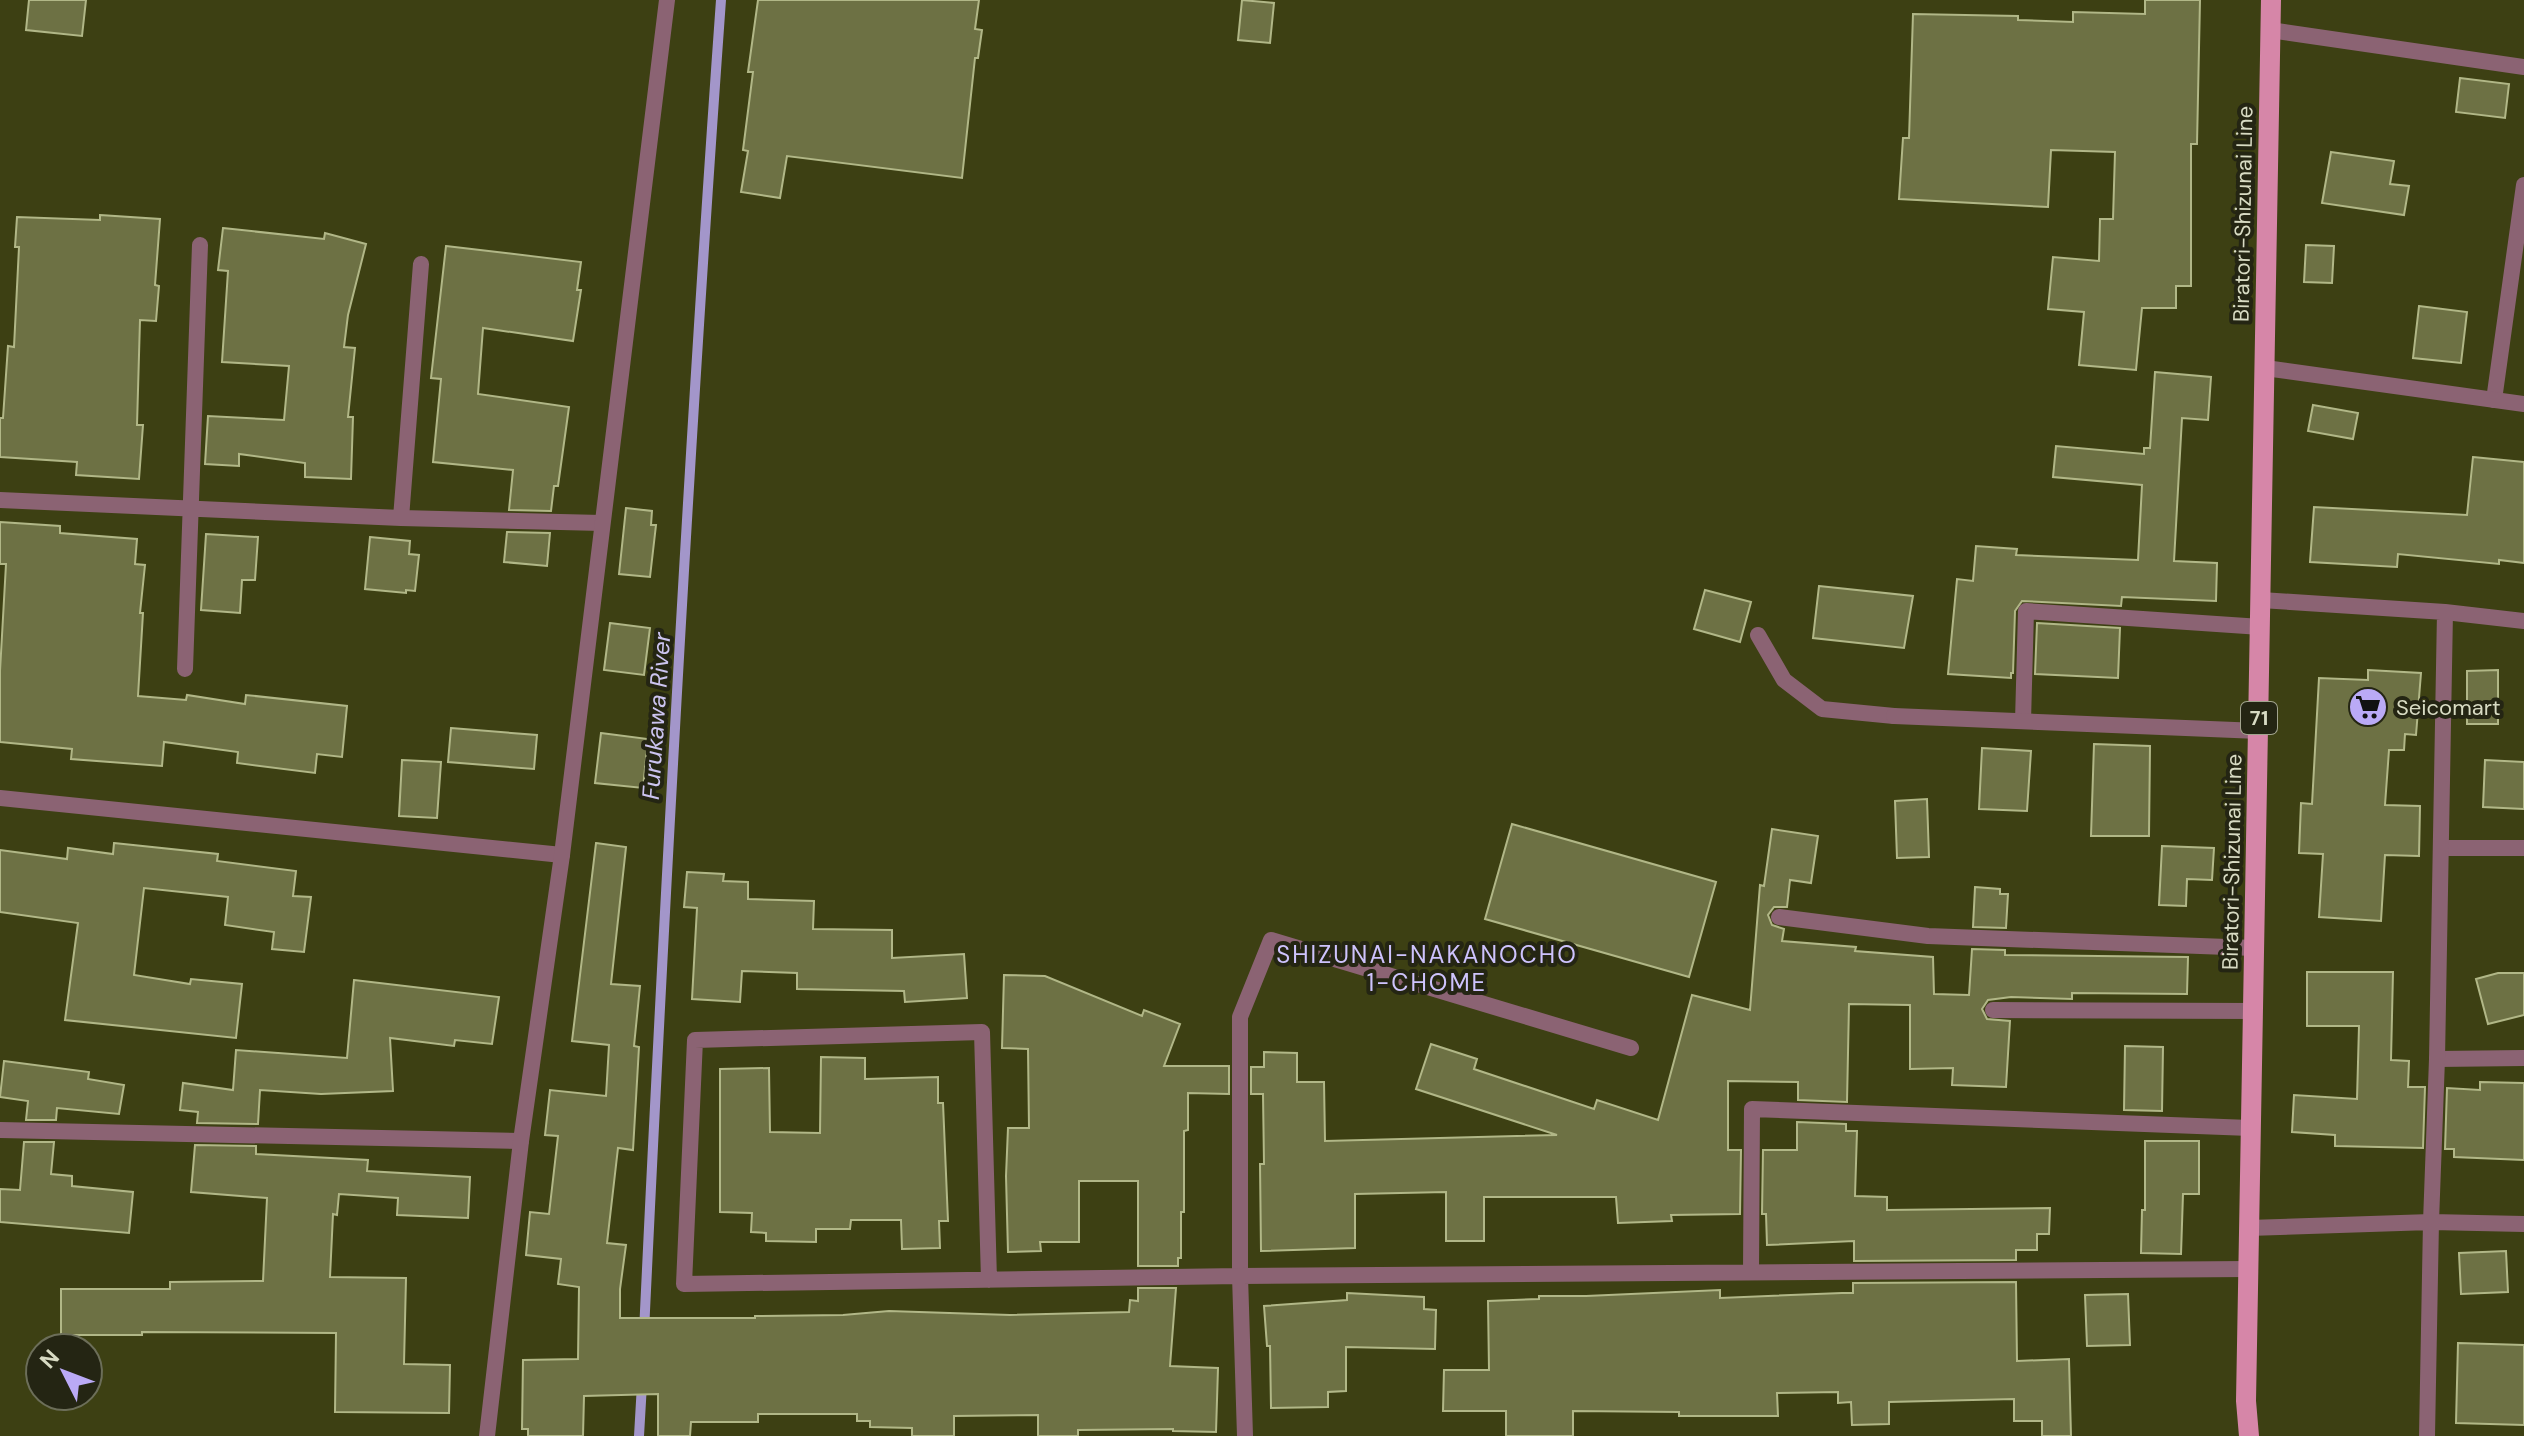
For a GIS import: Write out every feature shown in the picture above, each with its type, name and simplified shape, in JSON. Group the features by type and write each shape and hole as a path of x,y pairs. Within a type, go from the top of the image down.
{"main road":[{"name":"Biratori-Shizunai Line","path":"2249,1436 2246,1401 2248,1228 2271,0"}],"street":[{"path":"487,1436 521,1141 562,855 667,0"},
{"path":"2270,30 2524,67"},
{"path":"2494,400 2524,185"},
{"path":"185,669 200,245"},
{"path":"401,518 421,264"},
{"path":"2265,368 2524,404"},
{"path":"0,500 190,510 602,523"},
{"path":"2261,600 2445,612 2524,621"},
{"path":"2023,721 2026,611 2261,627"},
{"path":"2427,1436 2445,612"},
{"path":"1758,635 1784,680 1822,709 1894,716 2259,731"},
{"path":"0,798 562,855"},
{"path":"2441,848 2524,848"},
{"path":"1779,917 1928,936 2254,948"},
{"path":"1245,1436 1240,1276 1240,1017 1271,940 1631,1048"},
{"path":"1993,1010 2253,1011"},
{"path":"989,1280 982,1032 695,1040 684,1284 1751,1271 2248,1269"},
{"path":"2437,1059 2524,1058"},
{"path":"1751,1271 1752,1109 2250,1128"},
{"path":"0,1130 521,1141"},
{"path":"2248,1228 2431,1222 2524,1224"}],"building":[{"path":"29,0 86,0 82,36 26,30"},
{"path":"758,0 979,0 975,29 982,30 978,58 975,58 962,178 787,156 780,198 741,192 748,151 743,150 753,72 748,72"},
{"path":"1242,0 1274,3 1270,43 1238,40"},
{"path":"2145,0 2200,0 2197,144 2191,144 2191,286 2176,286 2176,308 2142,308 2136,370 2079,365 2084,312 2048,309 2053,257 2099,261 2100,219 2113,219 2115,152 2051,150 2048,207 1899,199 1903,138 1909,138 1913,14 2018,16 2018,20 2073,22 2073,12 2145,14"},
{"path":"2460,78 2509,84 2505,118 2456,112"},
{"path":"2331,152 2394,161 2390,184 2409,186 2404,215 2322,203"},
{"path":"100,215 160,219 155,285 159,286 156,321 140,320 137,425 143,425 139,479 76,475 77,462 0,457 0,418 3,418 8,346 14,347 19,247 15,247 17,217 100,220"},
{"path":"223,228 324,239 325,233 366,244 348,315 344,347 355,348 348,417 353,417 351,479 305,477 305,463 239,454 239,466 205,464 208,416 284,420 289,366 222,362 228,271 218,270"},
{"path":"2306,245 2334,246 2332,283 2304,282"},
{"path":"446,246 581,262 577,290 581,290 573,341 483,328 478,394 569,407 558,486 554,486 551,511 509,510 513,470 433,462 441,379 431,378"},
{"path":"2419,306 2467,312 2461,363 2413,358"},
{"path":"2155,372 2211,377 2208,420 2182,418 2174,561 2217,563 2216,601 2122,597 2121,606 2022,601 2015,611 2011,678 1948,674 1957,579 1973,581 1976,546 2017,549 2016,555 2138,560 2142,485 2053,477 2056,446 2144,454 2144,448 2150,448"},
{"path":"2313,405 2358,413 2353,439 2308,431"},
{"path":"2473,457 2524,462 2524,563 2499,560 2499,564 2398,554 2397,567 2310,562 2314,507 2467,515"},
{"path":"626,508 652,511 651,525 656,525 650,577 619,574"},
{"path":"0,522 60,526 60,533 137,539 135,564 145,565 140,613 143,613 138,696 186,700 187,695 245,704 246,695 347,706 342,757 317,754 315,773 237,763 238,752 164,742 162,766 71,759 72,749 0,742 6,564 0,564"},
{"path":"507,532 550,533 547,566 504,562"},
{"path":"206,534 258,537 255,580 242,580 240,613 201,610"},
{"path":"370,537 410,541 409,554 419,555 415,591 365,589"},
{"path":"1819,586 1913,596 1904,648 1813,638"},
{"path":"1705,590 1751,602 1740,642 1694,629"},
{"path":"610,623 650,628 644,675 604,670"},
{"path":"2037,623 2120,628 2118,678 2035,674"},
{"path":"2368,670 2421,673 2416,735 2405,734 2404,750 2389,750 2385,805 2420,806 2419,856 2385,855 2381,921 2319,917 2323,854 2299,853 2301,803 2312,804 2319,678 2368,680"},
{"path":"2498,670 2498,724 2467,724 2467,671"},
{"path":"451,728 537,735 534,769 448,762"},
{"path":"601,733 648,739 643,788 595,783"},
{"path":"2094,744 2150,746 2149,836 2091,836"},
{"path":"1982,748 2031,751 2027,811 1979,809"},
{"path":"402,760 441,762 437,818 399,816"},
{"path":"2485,760 2524,762 2524,809 2483,807"},
{"path":"1927,799 1929,857 1897,858 1895,801"},
{"path":"1512,824 1716,882 1689,977 1485,919"},
{"path":"1772,829 1818,836 1811,883 1790,880 1787,907 1774,907 1768,915 1772,925 1784,929 1782,941 1933,957 1934,994 1969,995 1972,949 2005,950 2005,955 2188,957 2187,994 2072,993 2072,999 2011,997 1988,1000 1982,1009 1987,1019 2010,1021 2006,1087 1952,1085 1953,1068 1910,1069 1910,1005 1849,1004 1847,1102 1798,1100 1798,1082 1728,1081 1728,1150 1741,1150 1740,1214 1671,1215 1672,1221 1618,1223 1616,1197 1484,1197 1484,1241 1446,1241 1446,1192 1355,1194 1355,1248 1261,1251 1263,1094 1251,1094 1251,1067 1264,1067 1264,1052 1297,1053 1297,1082 1324,1082 1325,1141 1557,1135 1416,1089 1431,1044 1477,1059 1474,1069 1594,1109 1597,1100 1658,1120 1692,995 1750,1010 1760,885 1764,886"},
{"path":"114,843 218,854 217,861 296,871 293,896 311,897 304,952 272,949 274,932 225,925 228,897 144,888 134,975 190,984 191,979 242,984 236,1038 65,1020 78,923 0,912 0,850 67,859 68,848 113,854"},
{"path":"596,843 626,847 611,984 640,986 634,1046 639,1047 633,1150 618,1148 607,1243 626,1245 620,1318 755,1318 889,1311 1010,1315 1129,1312 1130,1300 1138,1301 1138,1288 1176,1288 1170,1366 1218,1368 1216,1432 1078,1430 1078,1436 1038,1436 1038,1415 954,1416 954,1436 912,1436 912,1428 870,1427 870,1421 857,1421 857,1414 758,1414 758,1422 691,1422 690,1436 658,1436 658,1394 584,1396 583,1436 528,1436 528,1429 522,1429 523,1360 578,1359 579,1287 558,1284 561,1259 526,1255 530,1212 549,1214 558,1136 545,1135 550,1090 606,1096 609,1045 572,1041"},
{"path":"2162,846 2214,848 2212,880 2187,879 2186,906 2159,905"},
{"path":"687,872 724,874 723,881 748,882 748,899 814,901 813,929 892,930 892,958 964,954 967,998 905,1002 904,991 797,989 797,973 742,971 740,1002 692,999 697,908 684,907"},
{"path":"1975,887 2000,889 2000,894 2008,894 2006,928 1973,927"},
{"path":"2307,972 2393,972 2391,1060 2409,1061 2408,1087 2425,1087 2423,1148 2335,1146 2335,1135 2292,1132 2294,1095 2357,1099 2359,1026 2307,1026"},
{"path":"2498,973 2524,973 2524,1015 2488,1024 2476,979"},
{"path":"1004,975 1045,976 1142,1016 1144,1010 1180,1024 1164,1066 1229,1066 1229,1094 1188,1093 1188,1130 1184,1131 1184,1212 1181,1212 1181,1258 1178,1258 1178,1266 1138,1266 1138,1181 1079,1181 1079,1242 1040,1242 1041,1251 1008,1252 1008,1128 1029,1128 1028,1049 1002,1048"},
{"path":"354,980 499,997 492,1044 455,1040 454,1046 390,1038 393,1091 321,1094 260,1090 258,1124 197,1123 198,1112 180,1110 183,1083 233,1090 236,1050 347,1058"},
{"path":"2125,1046 2163,1047 2162,1111 2124,1110"},
{"path":"821,1057 865,1058 865,1079 938,1077 938,1103 943,1103 948,1221 939,1221 940,1248 902,1249 901,1220 851,1220 850,1229 816,1229 816,1242 766,1241 766,1233 751,1232 752,1213 720,1212 720,1069 769,1068 770,1132 820,1133"},
{"path":"4,1061 89,1072 88,1079 124,1085 119,1114 57,1108 56,1120 26,1120 28,1101 0,1097"},
{"path":"2480,1082 2524,1083 2524,1160 2454,1157 2454,1149 2445,1149 2447,1088 2480,1090"},
{"path":"1797,1122 1846,1124 1846,1131 1857,1131 1855,1196 1887,1197 1887,1210 2050,1208 2049,1234 2037,1234 2037,1250 2016,1250 2016,1260 1854,1261 1854,1241 1767,1245 1766,1214 1762,1214 1763,1150 1797,1150"},
{"path":"2145,1141 2199,1141 2199,1194 2183,1194 2181,1254 2141,1253 2142,1210 2145,1210"},
{"path":"24,1142 54,1142 51,1174 72,1176 72,1186 133,1192 129,1233 0,1222 0,1189 20,1190"},
{"path":"195,1145 256,1146 256,1154 368,1160 367,1171 470,1177 468,1218 397,1215 398,1198 339,1194 337,1215 333,1214 330,1277 406,1278 404,1364 450,1365 449,1413 335,1412 336,1333 142,1332 142,1335 104,1335 104,1332 61,1332 61,1289 170,1289 170,1282 263,1281 267,1198 191,1192"},
{"path":"2506,1251 2508,1292 2461,1294 2459,1253"},
{"path":"2016,1282 2017,1361 2069,1359 2071,1436 2042,1436 2042,1421 2014,1421 2014,1399 1889,1402 1889,1424 1852,1425 1851,1402 1838,1403 1838,1392 1777,1393 1778,1416 1679,1416 1679,1412 1573,1411 1573,1436 1506,1436 1506,1411 1443,1411 1444,1370 1489,1370 1488,1301 1539,1299 1539,1296 1720,1290 1720,1298 1853,1293 1853,1283"},
{"path":"1347,1293 1424,1297 1424,1309 1436,1310 1435,1349 1346,1347 1346,1391 1328,1392 1328,1407 1271,1408 1270,1346 1267,1346 1264,1306 1347,1300"},
{"path":"2128,1294 2130,1345 2087,1346 2085,1295"},
{"path":"2458,1343 2524,1345 2524,1425 2456,1423"}],"waterway":[{"name":"Furukawa River","path":"644,1332 678,666 721,0"},
{"name":"Furukawa River","path":"639,1436 642,1384"}],"place":[{"name":"Seicomart","path":"2368,707"}],"district":[{"name":"SHIZUNAI-NAKANOCHO 1-CHOME","path":"1427,968"}]}
